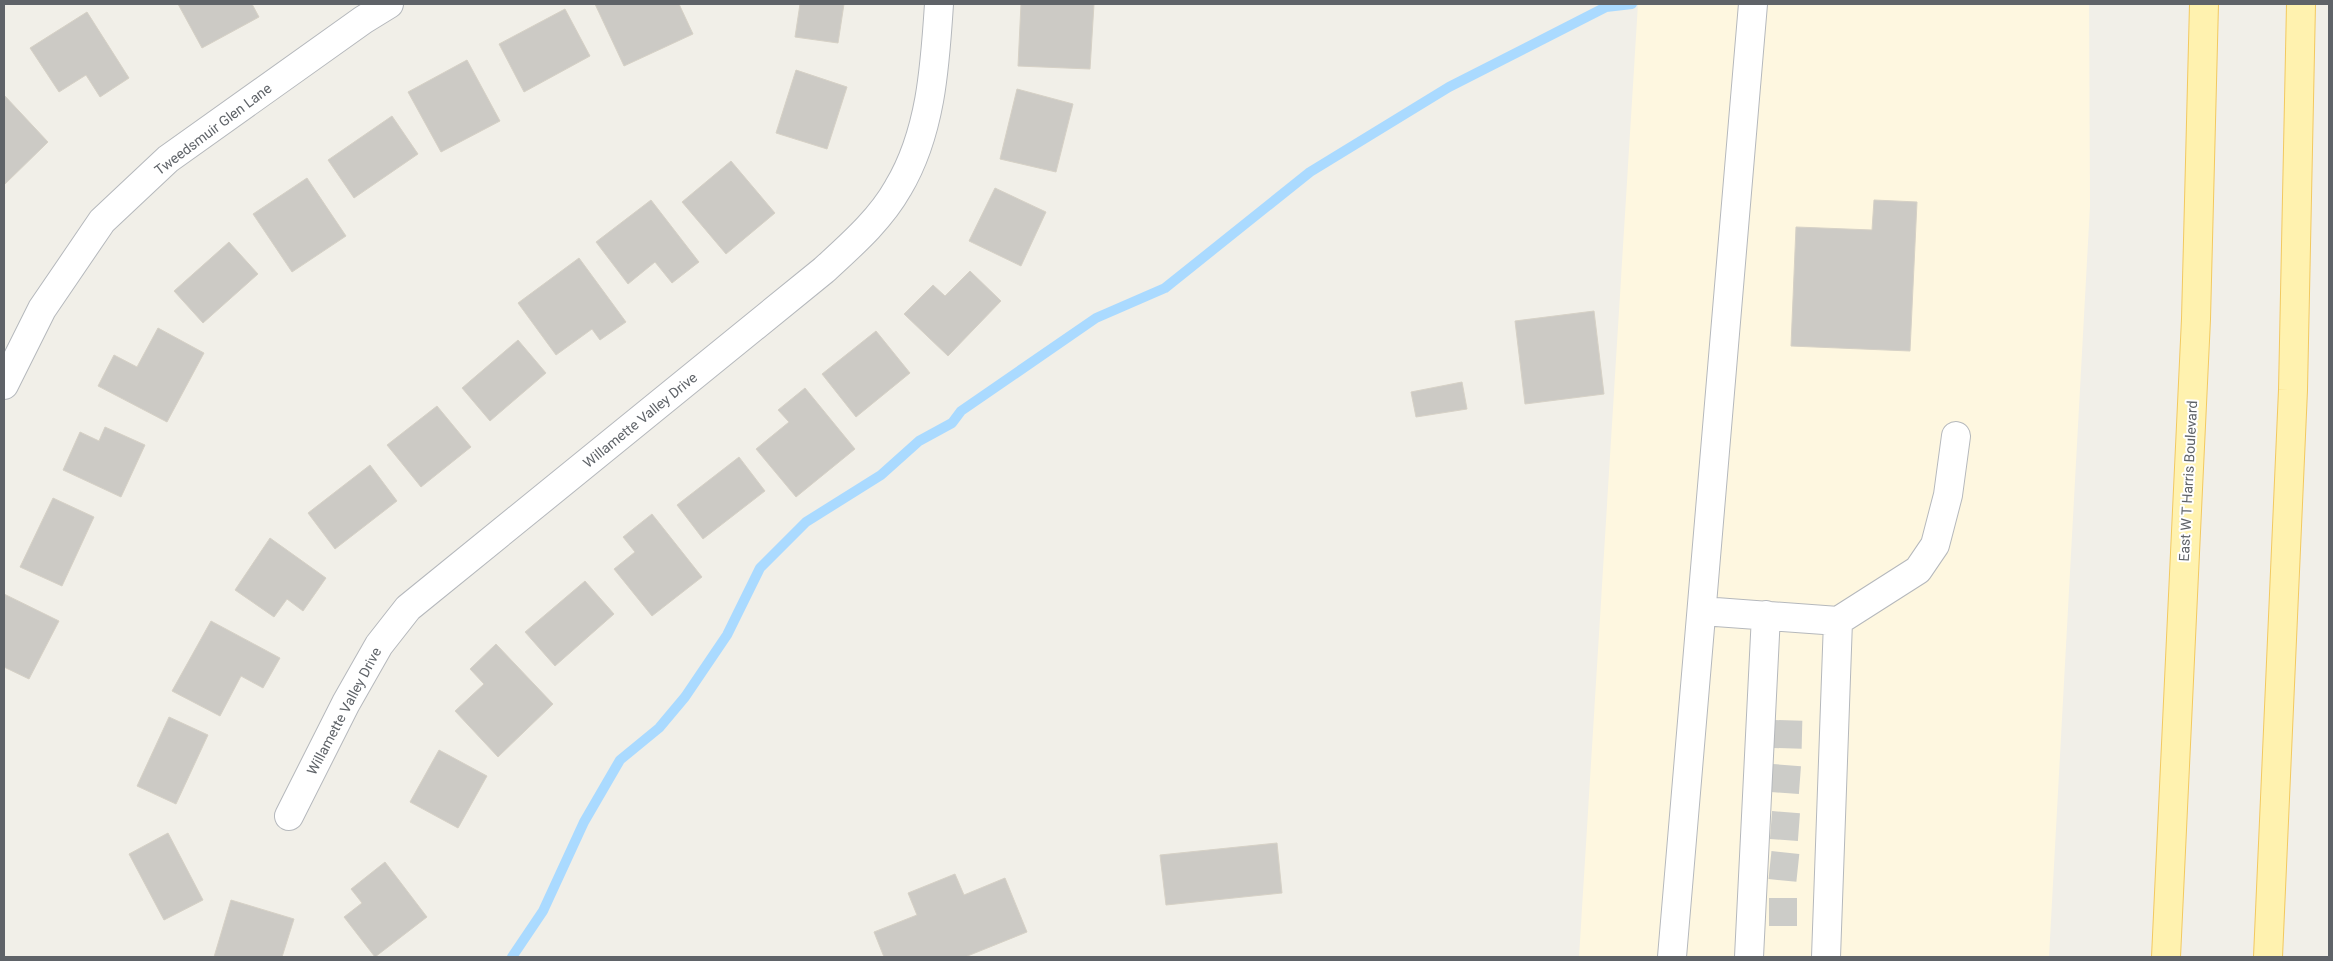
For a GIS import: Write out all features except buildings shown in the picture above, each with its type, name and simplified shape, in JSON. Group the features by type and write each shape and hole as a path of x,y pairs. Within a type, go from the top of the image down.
{"main road":[{"name":"East W T Harris Boulevard","path":"2166,957 2196,319 2204,4"},
{"path":"2268,957 2293,390 2301,4"}],"street":[{"name":"Tweedsmuir Glen Lane","path":"4,386 42,309 102,221 168,159 357,12 389,4"},
{"name":"Willamette Valley Drive","path":"289,816 351,694 379,645 408,608 817,276 865,232 898,189 917,149 931,93 939,4"},
{"path":"1672,957 1753,4"},
{"path":"1702,611 1838,621 1918,570 1935,545 1948,495 1956,436"},
{"path":"1748,957 1760,912 1767,734 1766,615"},
{"path":"1826,957 1817,913 1820,829 1825,736 1838,621"}],"shaded area":[{"path":"1638,4 2089,4 2090,206 2049,957 1579,957"}],"waterway":[{"path":"512,957 543,911 584,822 620,760 659,728 685,697 727,635 760,568 806,522 881,475 919,441 952,423 961,411 1096,318 1165,288 1310,172 1449,87 1606,7 1632,4"}],"tunnel":[{"path":"1774,734 1815,735"},
{"path":"1772,778 1812,781"},
{"path":"1771,825 1811,828"},
{"path":"1770,865 1808,869"},
{"path":"1769,912 1807,912"}]}
